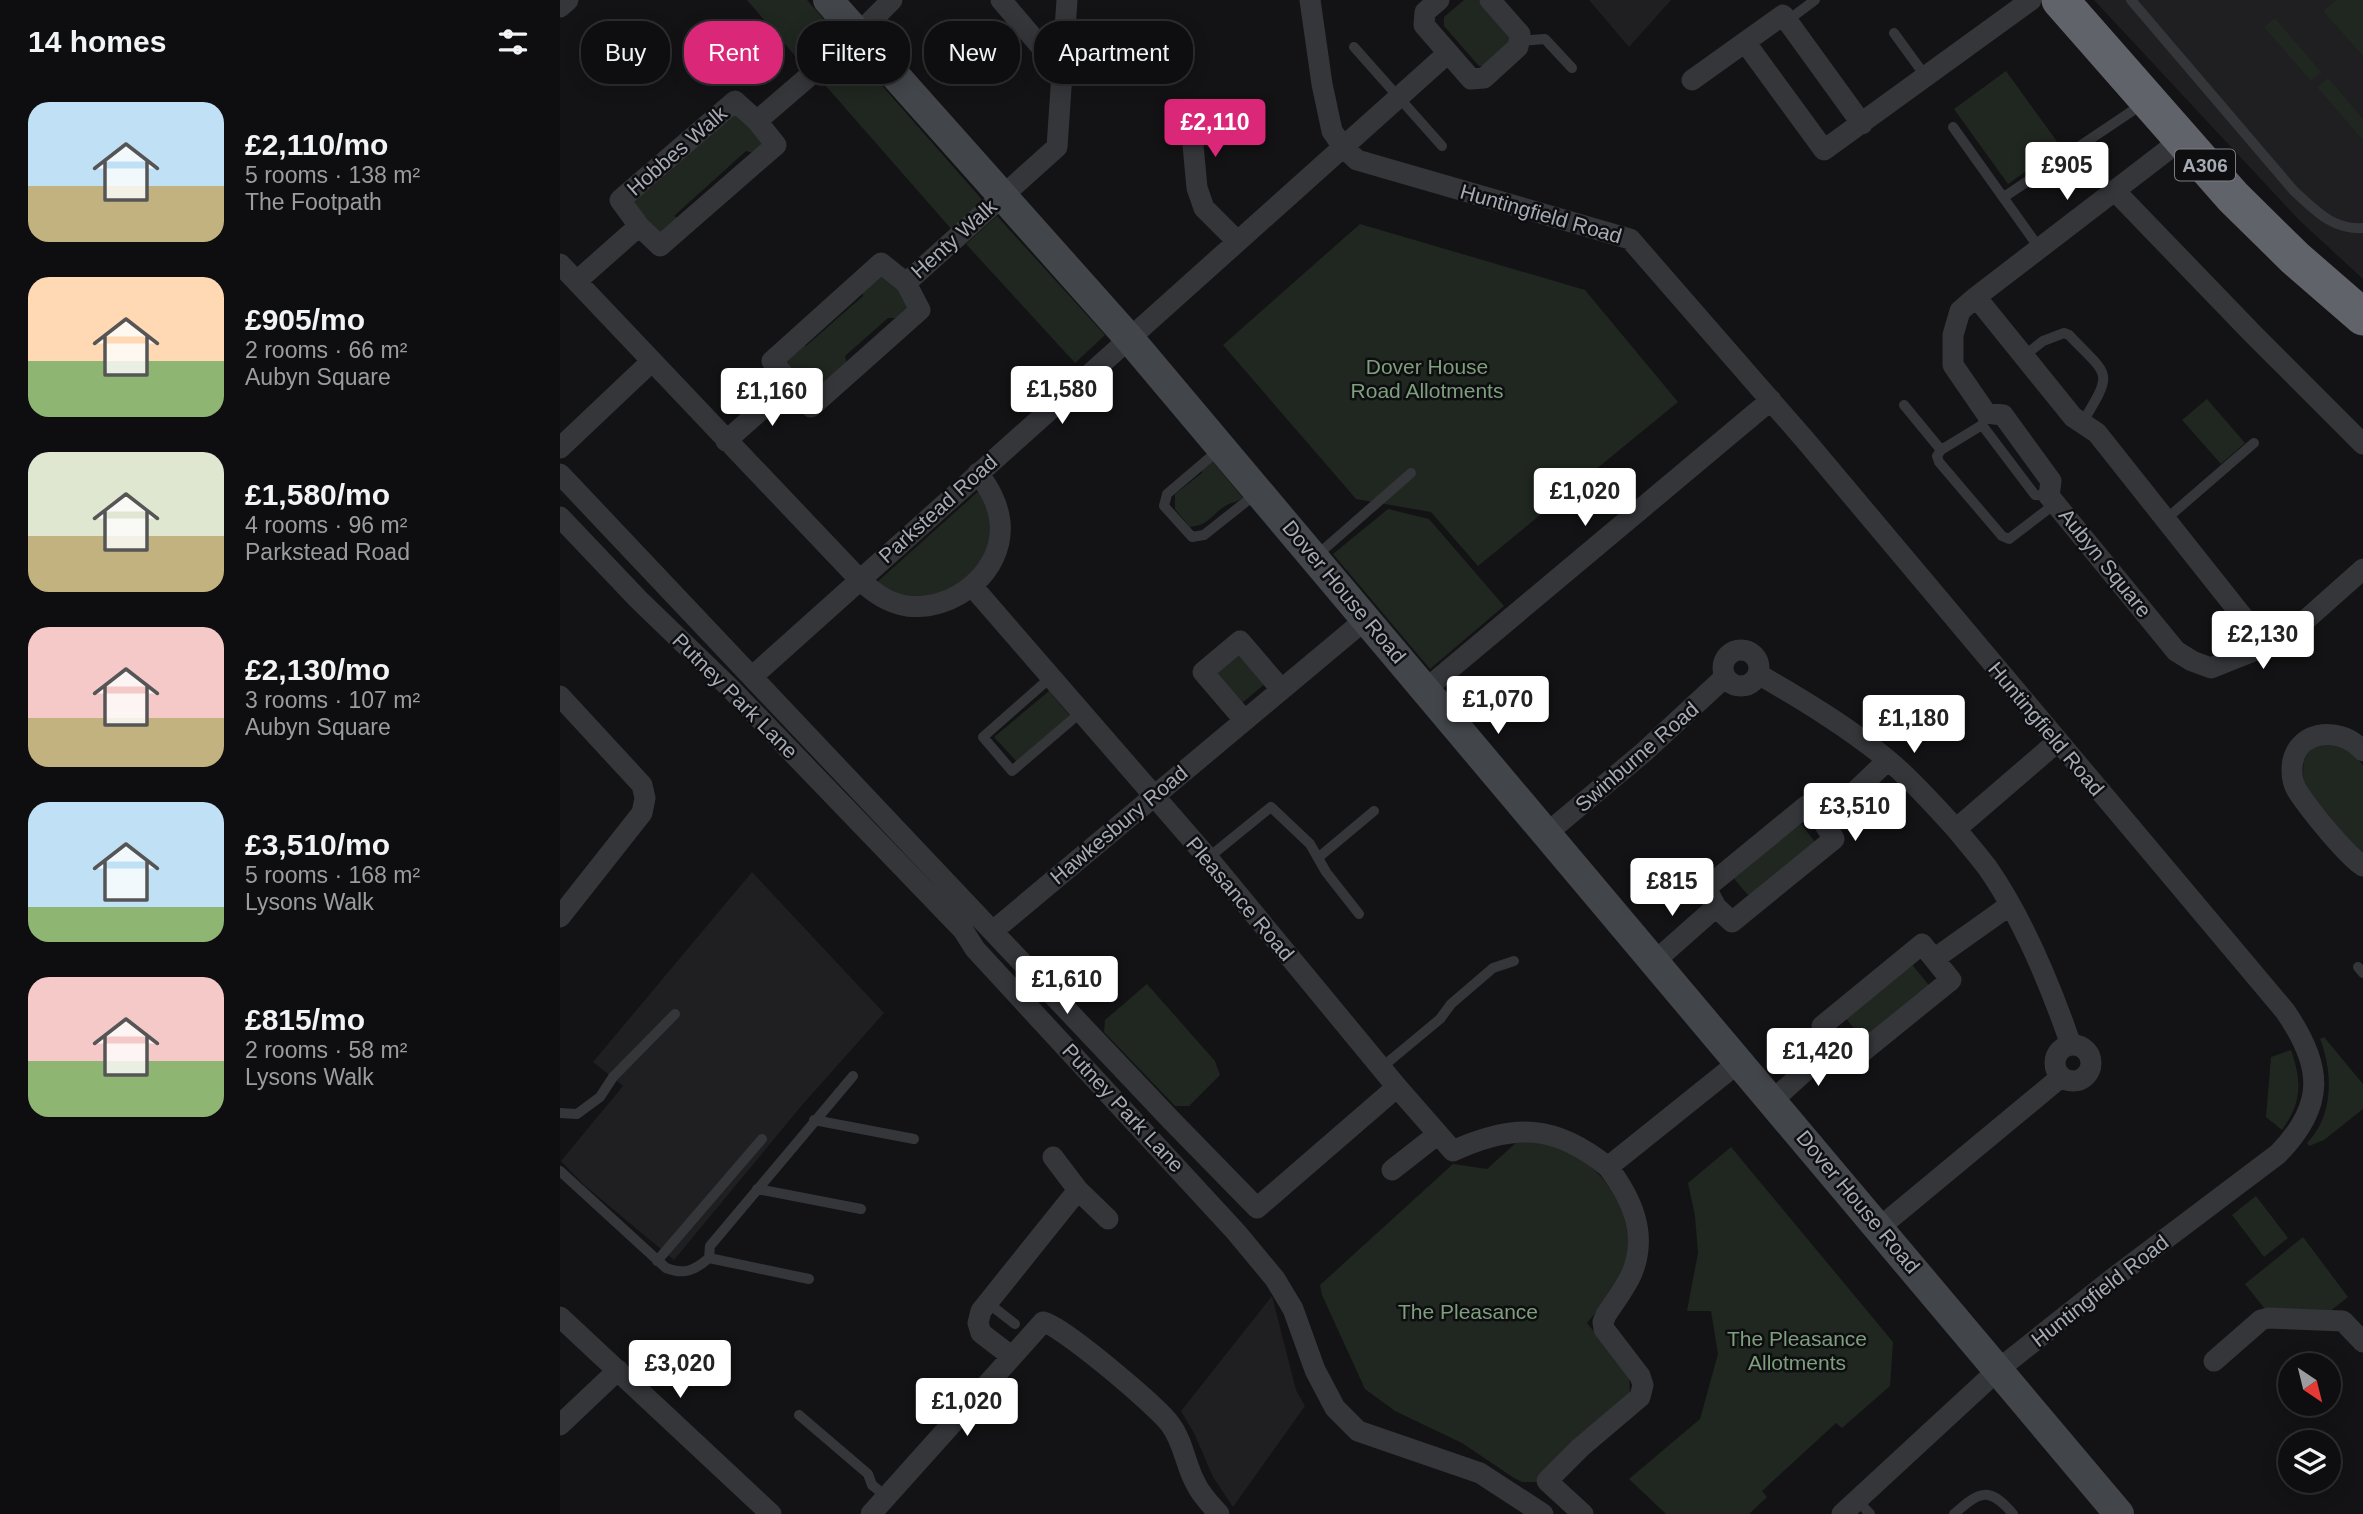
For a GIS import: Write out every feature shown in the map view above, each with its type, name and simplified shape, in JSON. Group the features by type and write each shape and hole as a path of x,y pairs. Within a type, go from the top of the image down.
{"highway":[{"name":"A306","path":"2060,0 2233,197 2295,258 2363,317"}],"street":[{"path":"560,7 568,0"},
{"name":"Dover House Road","path":"828,0 847,21"},
{"name":"Hobbes Walk","path":"871,21 892,0"},
{"path":"1001,0 1034,39"},
{"name":"Henty Walk","path":"1066,21 1067,0"},
{"path":"1310,0 1332,131 1343,147"},
{"path":"1439,0 1425,12 1424,25 1471,79 1484,78 1518,47 1520,34 1490,0"},
{"path":"1745,42 1824,150 2031,0"},
{"path":"1692,80 1783,15 1862,124"},
{"name":"Parkstead Road","path":"753,676 1448,52"},
{"name":"Hobbes Walk","path":"757,121 800,84"},
{"name":"Dover House Road","path":"903,84 1222,447 2119,1514"},
{"name":"Henty Walk","path":"906,283 1057,148 1062,84"},
{"name":"Hobbes Walk","path":"735,100 757,121 776,145 660,246 639,226 620,200 735,100"},
{"path":"1192,134 1198,188 1204,208 1237,241"},
{"name":"Aubyn Square","path":"2182,139 1960,311 1952,335 1953,365 1984,419 2003,415 2051,481 2052,499 2176,651 2193,661 2211,668 2290,634 2363,569"},
{"name":"Huntingfield Road","path":"1343,147 1357,160 1630,239 1771,400 2285,1011 2302,1035 2312,1059 2314,1087 2308,1115 2292,1141 1999,1369 1856,1509"},
{"path":"2116,192 2363,444"},
{"name":"Hobbes Walk","path":"577,281 639,226"},
{"name":"Henty Walk","path":"881,263 906,283 920,310 811,407 790,384 772,361 881,263"},
{"path":"560,264 726,441 875,594 907,606 939,604 957,597 986,571 993,555 1000,524 993,496 978,472"},
{"path":"1976,297 2073,417 2097,433 2266,646"},
{"path":"560,447 652,361"},
{"path":"726,441 790,384"},
{"path":"1426,689 1771,400"},
{"name":"Putney Park Lane","path":"560,474 1257,1208 1398,1087"},
{"name":"Putney Park Lane","path":"560,517 638,599 730,688 963,930 975,949 1237,1232 1275,1279 1293,1309 1315,1370 1335,1408 1358,1431 1480,1474 1543,1514"},
{"name":"Pleasance Road","path":"972,586 1208,859 1398,1087"},
{"name":"Hawkesbury Road","path":"993,931 1366,619"},
{"path":"1244,720 1203,672 1240,641 1281,689"},
{"name":"Swinburne Road","path":"1546,834 1654,743 1725,677 1724,660 1738,650 1750,652 1758,662 1758,674 1817,708 1888,760 1921,790 1956,829 1987,867 2010,905 2036,956 2071,1045"},
{"path":"1725,677 1733,685 1745,686 1751,684 1758,674"},
{"path":"560,696 629,769 642,785 645,798 642,813 560,917"},
{"path":"2363,751 2340,734 2318,735 2298,750 2293,759 2292,771 2297,790 2347,852 2363,866"},
{"path":"1956,829 2057,742"},
{"path":"1823,822 1888,760"},
{"path":"1805,806 1823,822 1834,839 1732,922 1716,907 1706,888 1805,806"},
{"path":"1934,959 2010,905"},
{"path":"1655,961 1716,907"},
{"path":"1922,944 1934,959 1951,980 1851,1061 1822,1026 1922,944"},
{"path":"1772,1101 1836,1043"},
{"path":"2077,1045 2087,1051 2090,1056 2090,1069 2082,1078 2077,1081 2061,1077 2054,1066 2054,1060 2060,1050 2077,1045"},
{"path":"1608,1167 1739,1062"},
{"path":"1879,1228 2061,1077"},
{"path":"1398,1087 1453,1151 1483,1137 1500,1133 1546,1133 1590,1152 1608,1167 1621,1184 1634,1209 1639,1231 1637,1256 1631,1275 1603,1322 1604,1329 1640,1376 1643,1385 1640,1397 1581,1447 1547,1481 1583,1514"},
{"path":"1392,1170 1438,1134"},
{"path":"1053,1157 1078,1190 1108,1219"},
{"path":"1011,1356 981,1333 978,1323 981,1311 1078,1190"},
{"path":"560,1317 771,1514"},
{"path":"2214,1361 2261,1320 2268,1318 2343,1321 2363,1342"},
{"path":"871,1514 1043,1322 1056,1328 1153,1405 1171,1425 1181,1443 1196,1484 1212,1512"},
{"path":"560,1425 618,1370"}],"lane":[{"path":"1787,21 1815,0"},
{"path":"2131,0 2294,191 2324,219 2363,228"},
{"path":"1894,33 1926,76"},
{"path":"1519,41 1545,39 1572,68"},
{"path":"1354,47 1443,146"},
{"path":"2004,197 2149,100"},
{"path":"1953,127 2040,248"},
{"path":"2024,356 2043,341 2064,333 2101,368 2105,377 2102,389 2082,423"},
{"path":"1904,405 1941,450"},
{"path":"1984,419 1941,450 1937,456 1939,462 2002,536 2009,539 2052,499"},
{"path":"2165,520 2254,443"},
{"path":"1222,447 1167,494 1164,506 1192,537 1204,535 1259,491"},
{"path":"1315,557 1411,473"},
{"path":"1050,678 983,737 1012,771 1080,713"},
{"path":"1208,859 1271,807 1310,844 1326,872 1359,914"},
{"path":"1319,857 1374,811"},
{"path":"1381,1068 1493,968 1514,961"},
{"path":"560,1113 577,1114 600,1097 613,1077 675,1014"},
{"path":"560,1171 666,1268 679,1273 696,1269 709,1258 710,1246 853,1076"},
{"path":"814,1120 914,1139"},
{"path":"657,1261 761,1139"},
{"path":"757,1189 861,1209"},
{"path":"709,1258 809,1279"},
{"path":"988,1303 1015,1324"},
{"path":"799,1415 868,1474 872,1485 887,1497"},
{"path":"1954,1514 1971,1499 1983,1493 1995,1495 2009,1509 1996,1514"}],"shaded area":[{"path":"1589,0 1671,0 1629,47"},
{"path":"2094,0 2363,0 2363,279 2299,220"},
{"path":"752,872 884,1013 803,1104 674,1260 584,1185 561,1161 623,1086 593,1062"},
{"path":"1272,1296 1296,1390 1305,1406 1233,1507 1213,1477 1181,1411"}],"green space":[{"path":"747,0 807,0 826,21 797,21 797,58 783,42 783,21 765,21"},
{"path":"1464,0 1482,0 1514,36 1500,56 1484,65 1479,66 1444,26 1444,17"},
{"path":"2336,0 2363,0 2363,56 2323,11"},
{"path":"2275,18 2321,72 2311,81 2264,27"},
{"path":"2006,71 2061,147 2008,184 1954,109"},
{"path":"2328,78 2363,119 2363,140 2317,87"},
{"path":"824,84 881,84 985,203 953,231"},
{"path":"732,110 763,139 759,154 746,151 674,216 684,221 658,235 631,202 636,189 649,189 715,132"},
{"path":"997,216 1105,335 1075,363 966,244"},
{"name":"Dover House Road Allotments","path":"1360,224 1585,290 1678,402 1478,566 1431,512 1356,499 1223,345"},
{"path":"883,273 910,302 907,318 888,318 845,356 848,369 813,394 784,369 785,353 795,344 806,346 863,296 863,284"},
{"path":"2207,399 2245,443 2221,464 2182,420"},
{"path":"1211,459 1243,498 1222,508 1206,522 1190,527 1175,509 1175,494 1202,473 1202,467"},
{"path":"981,489 991,511 990,541 980,563 958,587 936,597 900,596 876,583"},
{"path":"1388,509 1429,519 1504,606 1430,669 1333,554"},
{"path":"1238,653 1266,683 1242,703 1214,672"},
{"path":"1049,691 1070,716 1017,762 994,737"},
{"path":"2324,742 2350,750 2363,765 2363,856 2304,786 2303,771 2307,755"},
{"path":"1798,820 1819,847 1753,901 1731,875"},
{"path":"1910,962 1932,989 1866,1043 1844,1016"},
{"path":"1147,984 1215,1061 1220,1075 1189,1106 1175,1106 1104,1032 1105,1020"},
{"path":"2324,1037 2363,1084 2363,1109 2324,1140 2309,1146 2307,1143 2322,1120 2328,1093 2327,1065 2320,1039"},
{"path":"2291,1050 2297,1072 2297,1101 2282,1130 2266,1117 2271,1057"},
{"name":"The Pleasance","path":"1518,1141 1550,1144 1566,1150 1595,1170 1607,1184 1623,1215 1628,1249 1619,1280 1587,1323 1629,1375 1630,1396 1536,1482 1522,1482 1514,1478 1462,1443 1395,1411 1365,1389 1322,1295 1320,1285 1453,1164 1487,1169"},
{"name":"The Pleasance Allotments","path":"1731,1147 1893,1342 1890,1386 1842,1428 1836,1423 1762,1491 1767,1497 1749,1514 1666,1514 1629,1479 1700,1419 1718,1354 1711,1311 1687,1311 1698,1253 1695,1216 1688,1183"},
{"path":"2256,1196 2288,1238 2264,1257 2232,1215"},
{"path":"2303,1237 2348,1297 2328,1313 2265,1309 2245,1284"}]}
